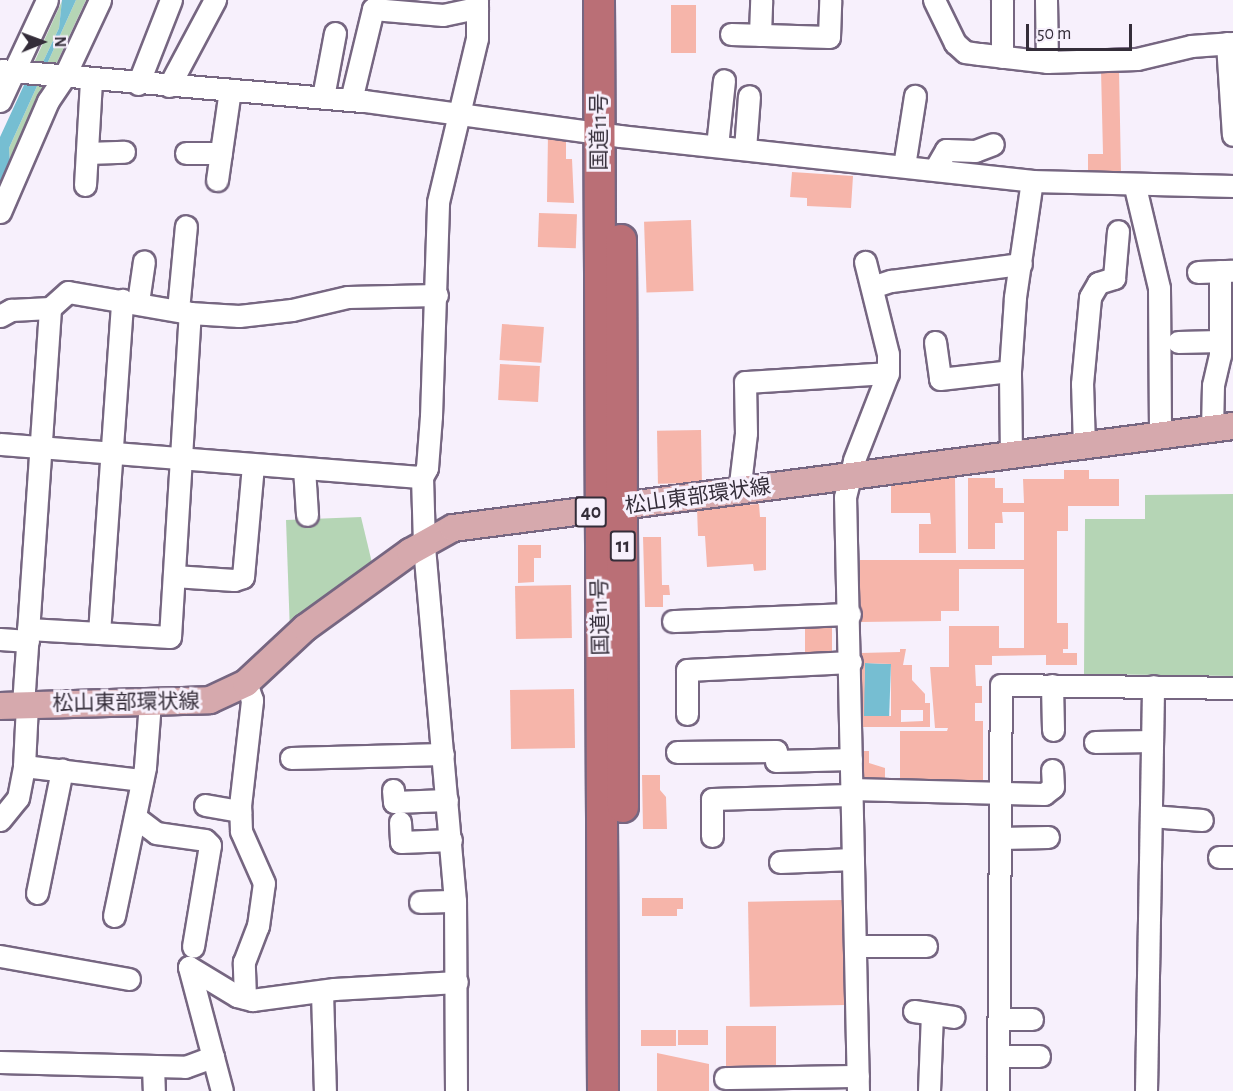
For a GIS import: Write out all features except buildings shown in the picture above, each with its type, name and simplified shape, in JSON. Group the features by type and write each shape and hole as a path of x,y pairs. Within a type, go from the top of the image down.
{"highway":[{"name":"国道11号","path":"599,0 610,134"},
{"name":"国道11号","path":"603,1091 611,509 610,134 620,0"},
{"name":"国道11号","path":"611,509 624,1091"}],"main road":[{"name":"松山東部環状線","path":"17,706 210,700 246,683 305,628 424,544 453,528 1223,428"}],"street":[{"path":"0,101 47,0"},
{"path":"0,212 48,101 100,0"},
{"path":"138,84 171,0"},
{"path":"169,86 215,0"},
{"path":"760,35 761,0"},
{"path":"731,34 829,37 830,0"},
{"path":"934,0 955,43 965,52 1047,62 1137,59 1191,46 1230,43 1233,135"},
{"path":"1002,0 1002,57"},
{"path":"1046,0 1047,62"},
{"path":"351,100 373,9 399,6 443,15 477,4 477,38 438,202 437,295 427,468 422,477 424,544 455,901 456,1091"},
{"path":"323,97 335,33"},
{"path":"12,72 138,84 323,97 458,112 610,134 1032,181 1135,187 1233,186"},
{"path":"85,185 91,80"},
{"path":"717,146 724,80"},
{"path":"217,180 230,90"},
{"path":"745,149 749,96"},
{"path":"904,166 915,96"},
{"path":"935,169 946,150 975,151 993,144"},
{"path":"87,153 124,152"},
{"path":"186,153 221,153"},
{"path":"1011,456 1010,371 1032,181"},
{"path":"1135,187 1160,288 1160,436"},
{"path":"0,639 28,635 99,633 170,637 183,458 185,226"},
{"path":"1084,446 1082,384 1090,297 1098,284 1114,278 1118,231"},
{"path":"99,633 111,453 130,301 144,261"},
{"path":"725,1077 858,1083 851,792 850,614 844,523 849,477 888,373 886,338 865,262"},
{"path":"872,287 891,281 1021,264"},
{"path":"1198,272 1226,271 1224,346 1213,385 1223,428"},
{"path":"0,316 11,310 50,308 68,292 184,312 239,316 292,310 348,297 437,295"},
{"path":"0,820 18,798 24,766 17,706 28,635 50,308"},
{"path":"935,342 940,379 1010,371"},
{"path":"1178,342 1224,346"},
{"path":"740,492 746,433 745,382 888,373"},
{"path":"0,444 422,477"},
{"path":"174,576 234,580 243,577 253,464"},
{"path":"304,468 307,515"},
{"path":"673,621 850,614"},
{"path":"687,714 687,670 851,662"},
{"path":"245,998 244,962 258,926 264,883 241,831 240,812 252,700 246,683"},
{"path":"998,1091 1001,685 1233,688"},
{"path":"1052,685 1053,730"},
{"path":"1146,1091 1153,686"},
{"path":"114,915 142,780 150,702"},
{"path":"1095,742 1152,741"},
{"path":"677,752 776,751 776,761 851,759"},
{"path":"291,758 443,754"},
{"path":"24,766 142,780"},
{"path":"37,893 62,770"},
{"path":"712,836 712,799 851,792 1044,794 1053,788 1052,770"},
{"path":"393,790 394,802 447,800"},
{"path":"205,805 240,812"},
{"path":"1151,816 1202,820"},
{"path":"135,817 156,833 205,840 210,845 193,947"},
{"path":"400,822 401,842 451,840"},
{"path":"1000,838 1048,837"},
{"path":"780,862 853,859"},
{"path":"420,902 455,901"},
{"path":"855,946 926,946"},
{"path":"0,956 129,979"},
{"path":"222,1091 189,967 245,998 457,982"},
{"path":"322,992 325,1091"},
{"path":"929,1091 923,1012 954,1017"},
{"path":"999,1019 1032,1019"},
{"path":"998,1056 1039,1056"},
{"path":"0,1062 185,1066 213,1057"},
{"path":"153,1066 154,1091"}],"green space":[{"path":"76,0 86,0 10,163 9,148"},
{"path":"62,1 59,28 42,64 24,85"},
{"path":"1233,494 1233,676 1084,674 1085,519 1145,519 1145,495"},
{"path":"361,517 373,567 290,633 286,520"}],"water":[{"path":"62,0 76,0 9,148 10,163 0,185 0,137 24,85 42,64 59,28"},
{"path":"865,663 891,664 889,717 863,716"}]}
